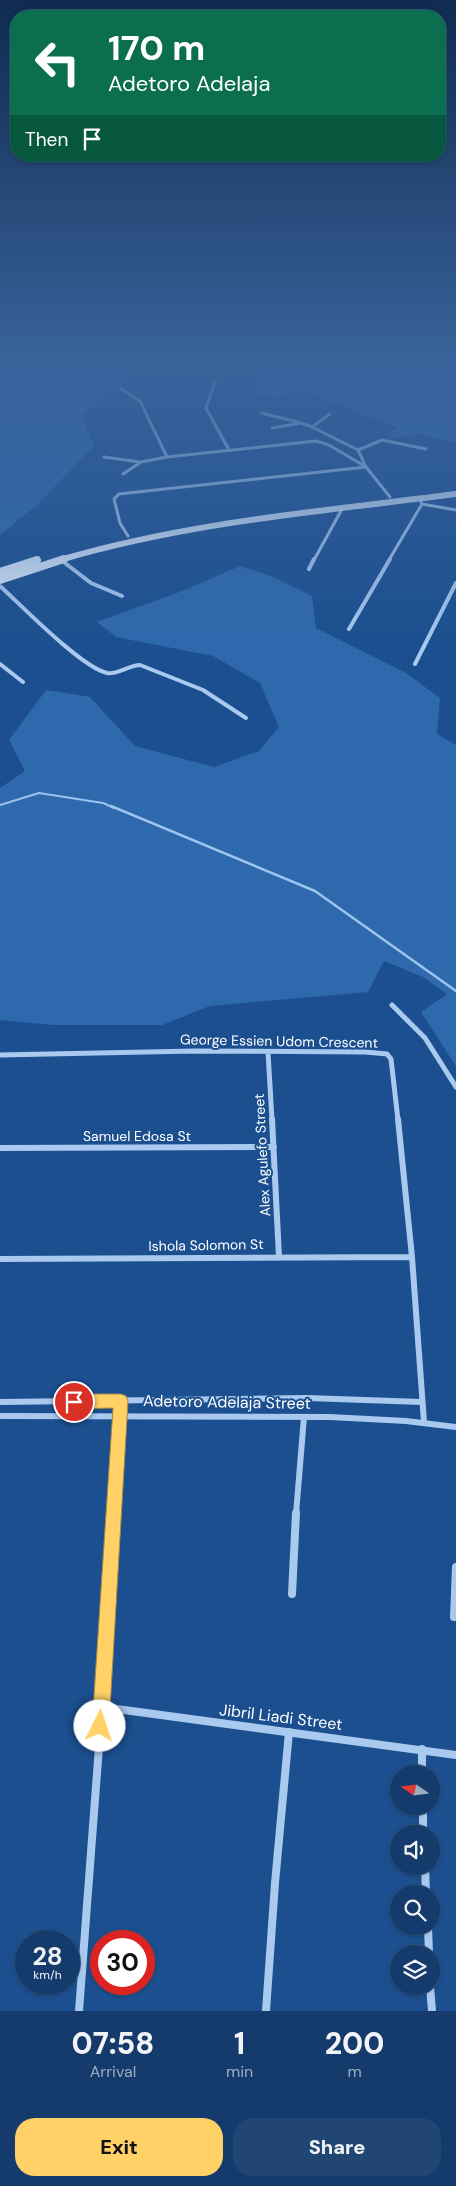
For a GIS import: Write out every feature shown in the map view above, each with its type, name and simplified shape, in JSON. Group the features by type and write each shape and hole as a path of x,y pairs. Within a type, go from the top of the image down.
{"street":[{"path":"110,458 141,462 163,458"},
{"path":"350,458 366,467"},
{"path":"362,458 366,467 390,497"},
{"path":"123,474 141,462"},
{"path":"128,536 120,523 114,499 119,494 366,467"},
{"path":"0,580 61,560 137,541 342,509 390,497 456,488"},
{"path":"0,572 53,555 128,536 206,523 360,504 421,501 456,494"},
{"path":"421,501 456,510"},
{"path":"349,629 421,501"},
{"path":"309,569 342,509"},
{"path":"61,560 91,582 122,596"},
{"path":"415,664 456,583"},
{"path":"0,586 79,657 101,671 110,673 130,665 140,665 203,690 246,718"},
{"path":"0,664 23,682"},
{"path":"392,1005 425,1038 456,1088"},
{"name":"George Essien Udom Crescent","path":"0,1055 195,1050 381,1052 387,1054 391,1059 412,1256 424,1422"},
{"name":"Alex Agulefo Street","path":"268,1052 279,1257"},
{"name":"Samuel Edosa St","path":"0,1148 274,1147"},
{"name":"Ishola Solomon St","path":"0,1259 412,1256"},
{"path":"0,1402 314,1398 422,1402"},
{"path":"79,2011 102,1707 121,1401"},
{"name":"Adetoro Adelaja Street","path":"0,1416 344,1417 424,1422 456,1427"},
{"path":"292,1594 304,1417"},
{"path":"454,1617 456,1567"},
{"name":"Jibril Liadi Street","path":"102,1707 456,1755"},
{"path":"266,2011 275,1883 289,1732"},
{"path":"422,1749 422,1765"},
{"path":"431,1995 432,2011"}],"shaded area":[{"path":"0,458 83,458 37,505 0,535"},
{"path":"240,566 271,576 312,596 316,628 406,673 440,698 437,734 456,745 456,1066 421,1012 447,994 423,977 384,961 368,992 210,1006 162,1025 53,1025 0,1020 0,788 25,771 9,740 46,690 90,697 135,746 214,767 259,751 279,727 260,683 213,656 116,637 97,622 182,591"}],"waterway":[{"path":"0,805 39,793 103,803 114,808"},
{"path":"111,806 315,891 456,991"}],"route":[{"path":"74,1402 121,1401 100,1726"}]}
